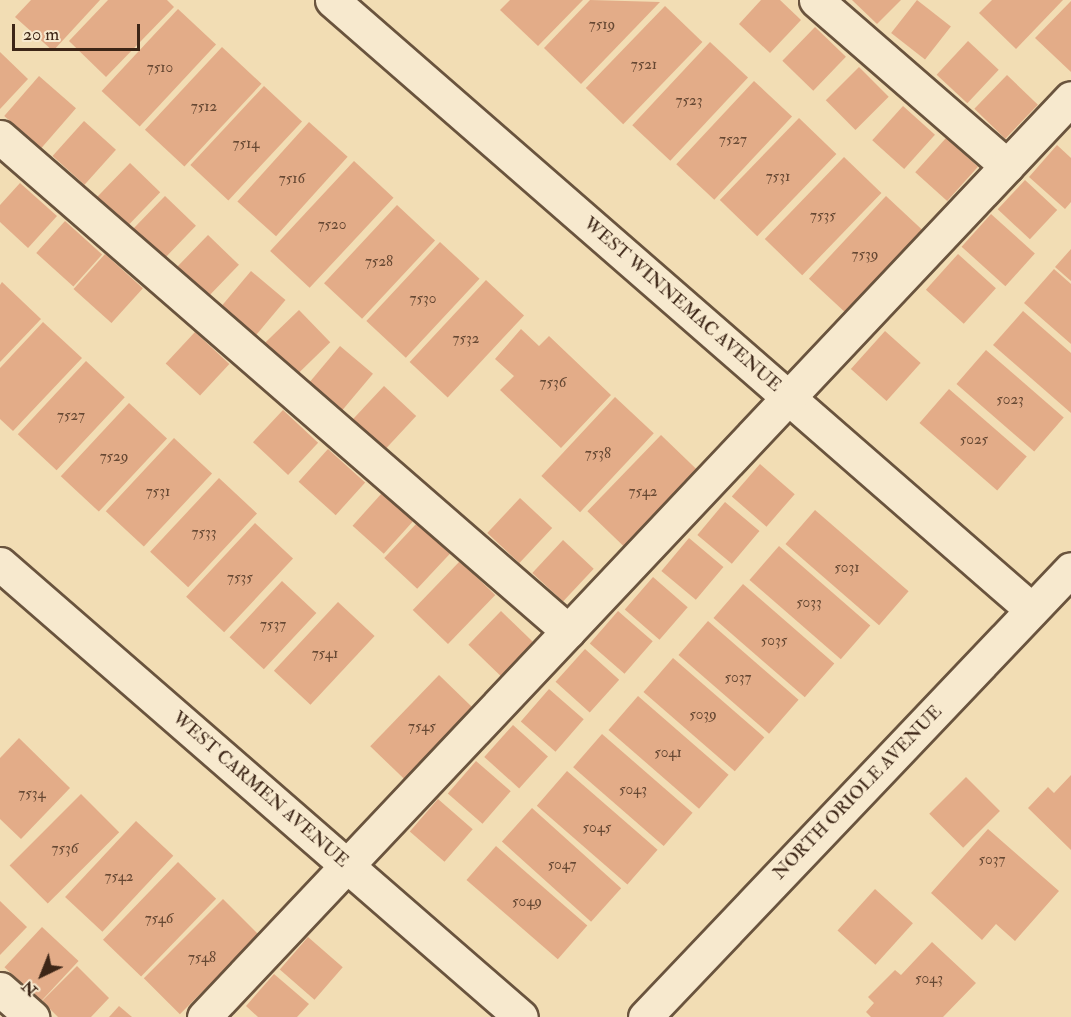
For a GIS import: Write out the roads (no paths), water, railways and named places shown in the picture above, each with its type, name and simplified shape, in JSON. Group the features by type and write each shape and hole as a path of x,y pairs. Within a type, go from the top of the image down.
{"street":[{"name":"WEST WINNEMAC AVENUE","path":"332,0 1032,610"},
{"path":"816,0 1007,166"},
{"path":"204,1017 1071,98"},
{"path":"0,137 568,631"},
{"name":"WEST CARMEN AVENUE","path":"0,564 520,1017"},
{"name":"NORTH ORIOLE AVENUE","path":"645,1017 1071,569"},
{"path":"0,989 32,1017"}]}
